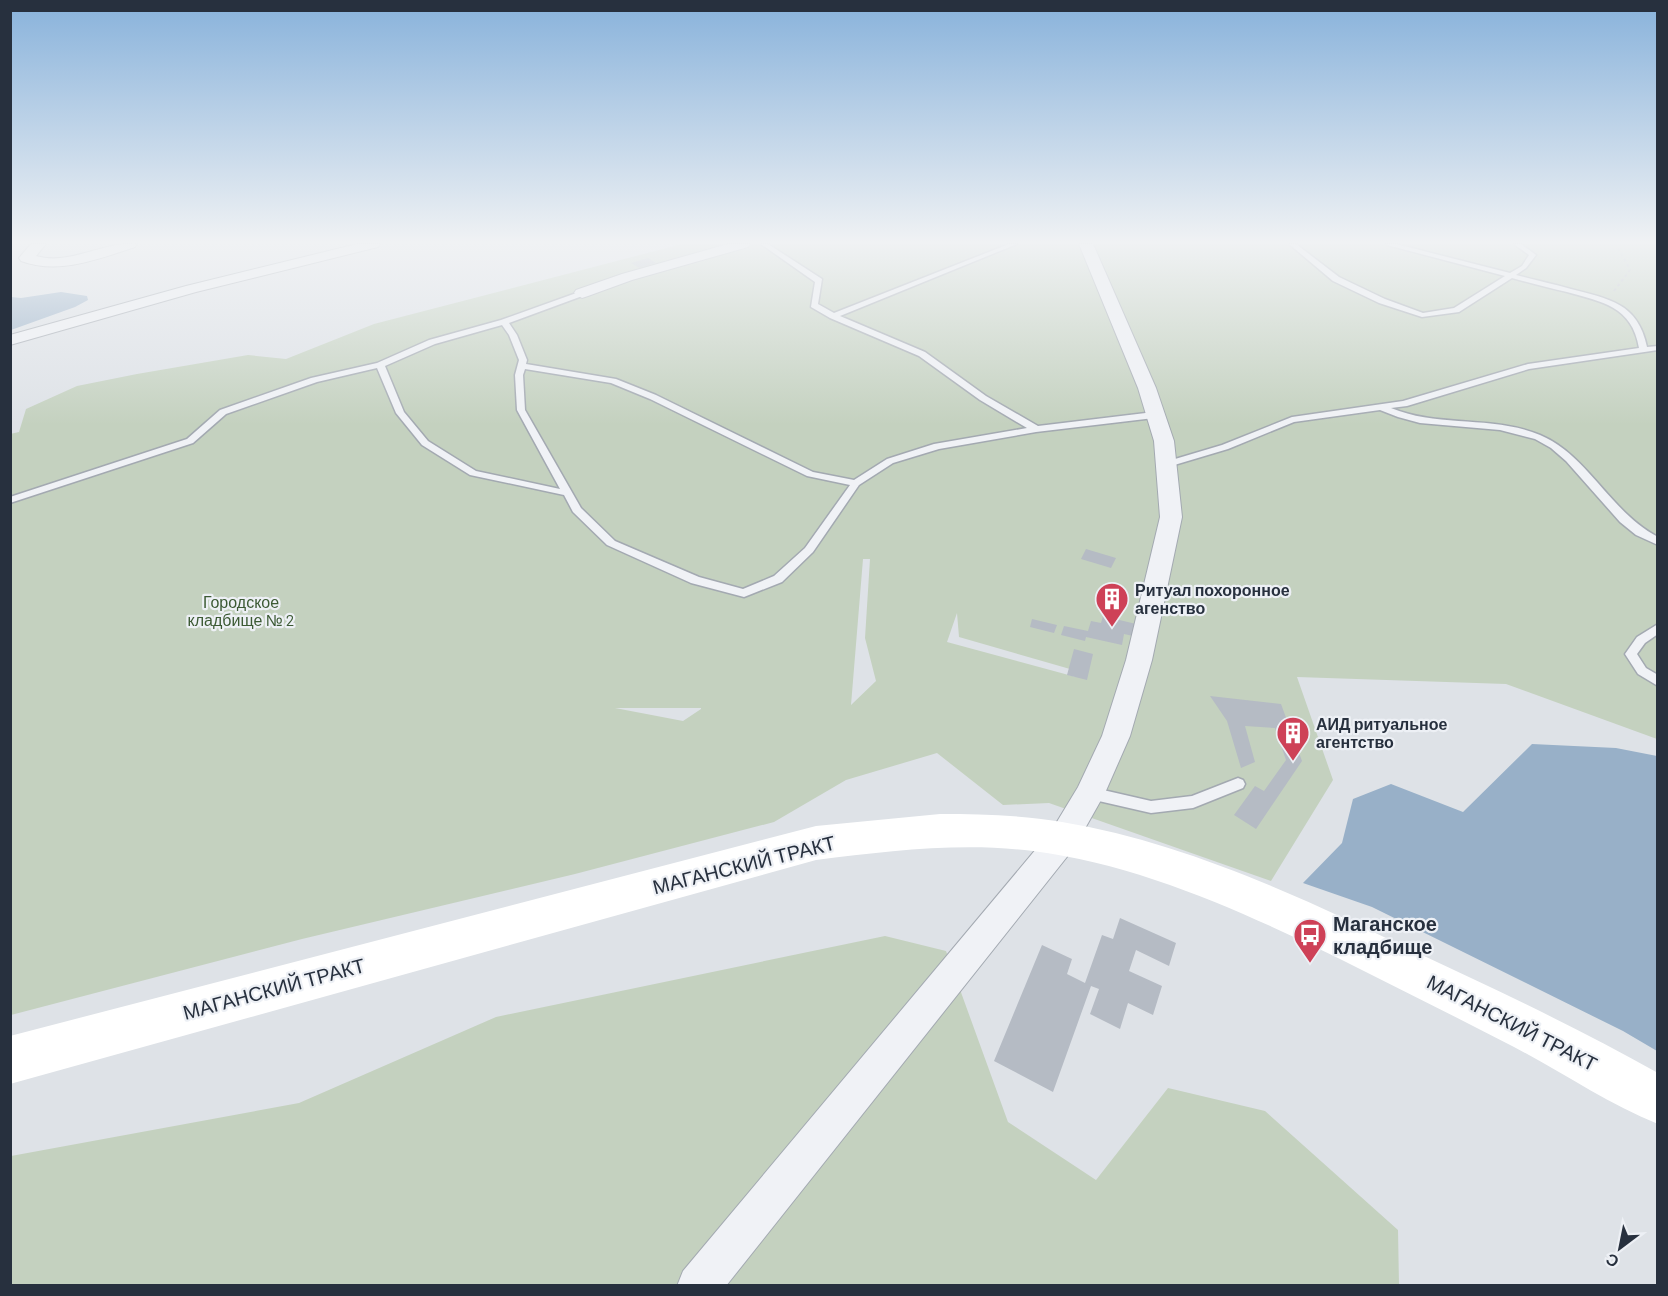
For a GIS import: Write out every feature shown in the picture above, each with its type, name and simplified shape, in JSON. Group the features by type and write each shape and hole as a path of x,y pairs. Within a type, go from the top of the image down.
{"main road":[{"name":"МАГАНСКИЙ ТРАКТ","path":"10,1060 816,843 887,834 990,831 1063,839 1163,864 1234,890 1326,930 1498,1015 1658,1100"}],"street":[{"path":"10,340 136,304"},
{"path":"698,1286 1063,839 1090,793 1116,736 1139,660 1171,518 1168,464 1164,441 1147,388 1112,304"}],"lane":[{"path":"10,500 190,441 223,412 314,380 380,365 432,342 504,322 551,304"},
{"path":"814,304 833,316 922,354 983,398 1036,429"},
{"path":"833,316 862,304"},
{"path":"1392,304 1422,315 1456,310 1465,304"},
{"path":"1615,304 1623,309 1642,334 1644,351"},
{"path":"504,322 513,335 522,360 519,375 521,410 577,510 611,543 695,580 744,593 778,579 809,550 856,483 890,461 937,446 1036,429 1154,415"},
{"path":"1168,464 1225,447 1292,420 1382,408 1441,395 1528,367 1658,348"},
{"path":"380,365 400,413 425,443 473,473 567,493"},
{"path":"521,366 613,381 652,397 810,474 856,483"},
{"path":"1382,408 1408,419 1496,428 1539,437 1555,446 1626,524 1645,537 1658,542"},
{"path":"1658,628 1641,640 1631,654 1642,672 1658,682"},
{"path":"1090,793 1151,807 1193,802 1239,784"}],"green space":[{"name":"Городское кладбище № 2","path":"449,304 1657,304 1657,739 1506,684 1297,677 1333,780 1271,881 1049,803 1003,805 937,753 846,780 774,822 575,874 302,939 11,1015 10,434 19,432 26,409 77,386 248,355 286,359 374,324","holes":["863,559 870,559 865,638 876,681 851,705","957,613 959,637 1077,671 1076,677 947,642","615,708 701,708 701,709 683,721"]},
{"path":"885,936 946,951 1008,1122 1096,1180 1168,1088 1265,1111 1398,1230 1399,1285 11,1286 11,1156 299,1103 496,1017"}],"water":[{"path":"11,304 80,304 75,307 11,330"},
{"path":"1532,744 1616,748 1657,756 1657,1051 1623,1031 1372,907 1303,883 1342,843 1353,799 1391,784 1463,812"}],"building":[{"path":"1086,549 1116,558 1111,568 1081,559"},
{"name":"Ритуал похоронное агенство","path":"1103,616 1136,624 1133,636 1124,634 1122,645 1086,637 1085,641 1061,635 1064,626 1088,631 1091,621 1101,623"},
{"path":"1032,619 1057,625 1054,633 1030,627"},
{"path":"1074,649 1093,654 1087,680 1067,675"},
{"name":"АИД ритуальное агентство","path":"1210,696 1281,704 1302,761 1256,829 1234,815 1255,786 1264,791 1286,760 1275,728 1245,726 1255,762 1241,768 1227,721"},
{"path":"1120,918 1176,943 1169,966 1136,950 1129,971 1162,986 1153,1015 1128,1003 1120,1029 1090,1014 1099,989 1091,986 1053,1092 994,1061 1042,945 1072,959 1067,974 1085,983 1102,935 1113,939"}],"place":[{"name":"Ритуал похоронное агенство","path":"1112,628"},
{"name":"АИД ритуальное агентство","path":"1293,762"},
{"name":"Маганское кладбище","path":"1310,964"}]}
